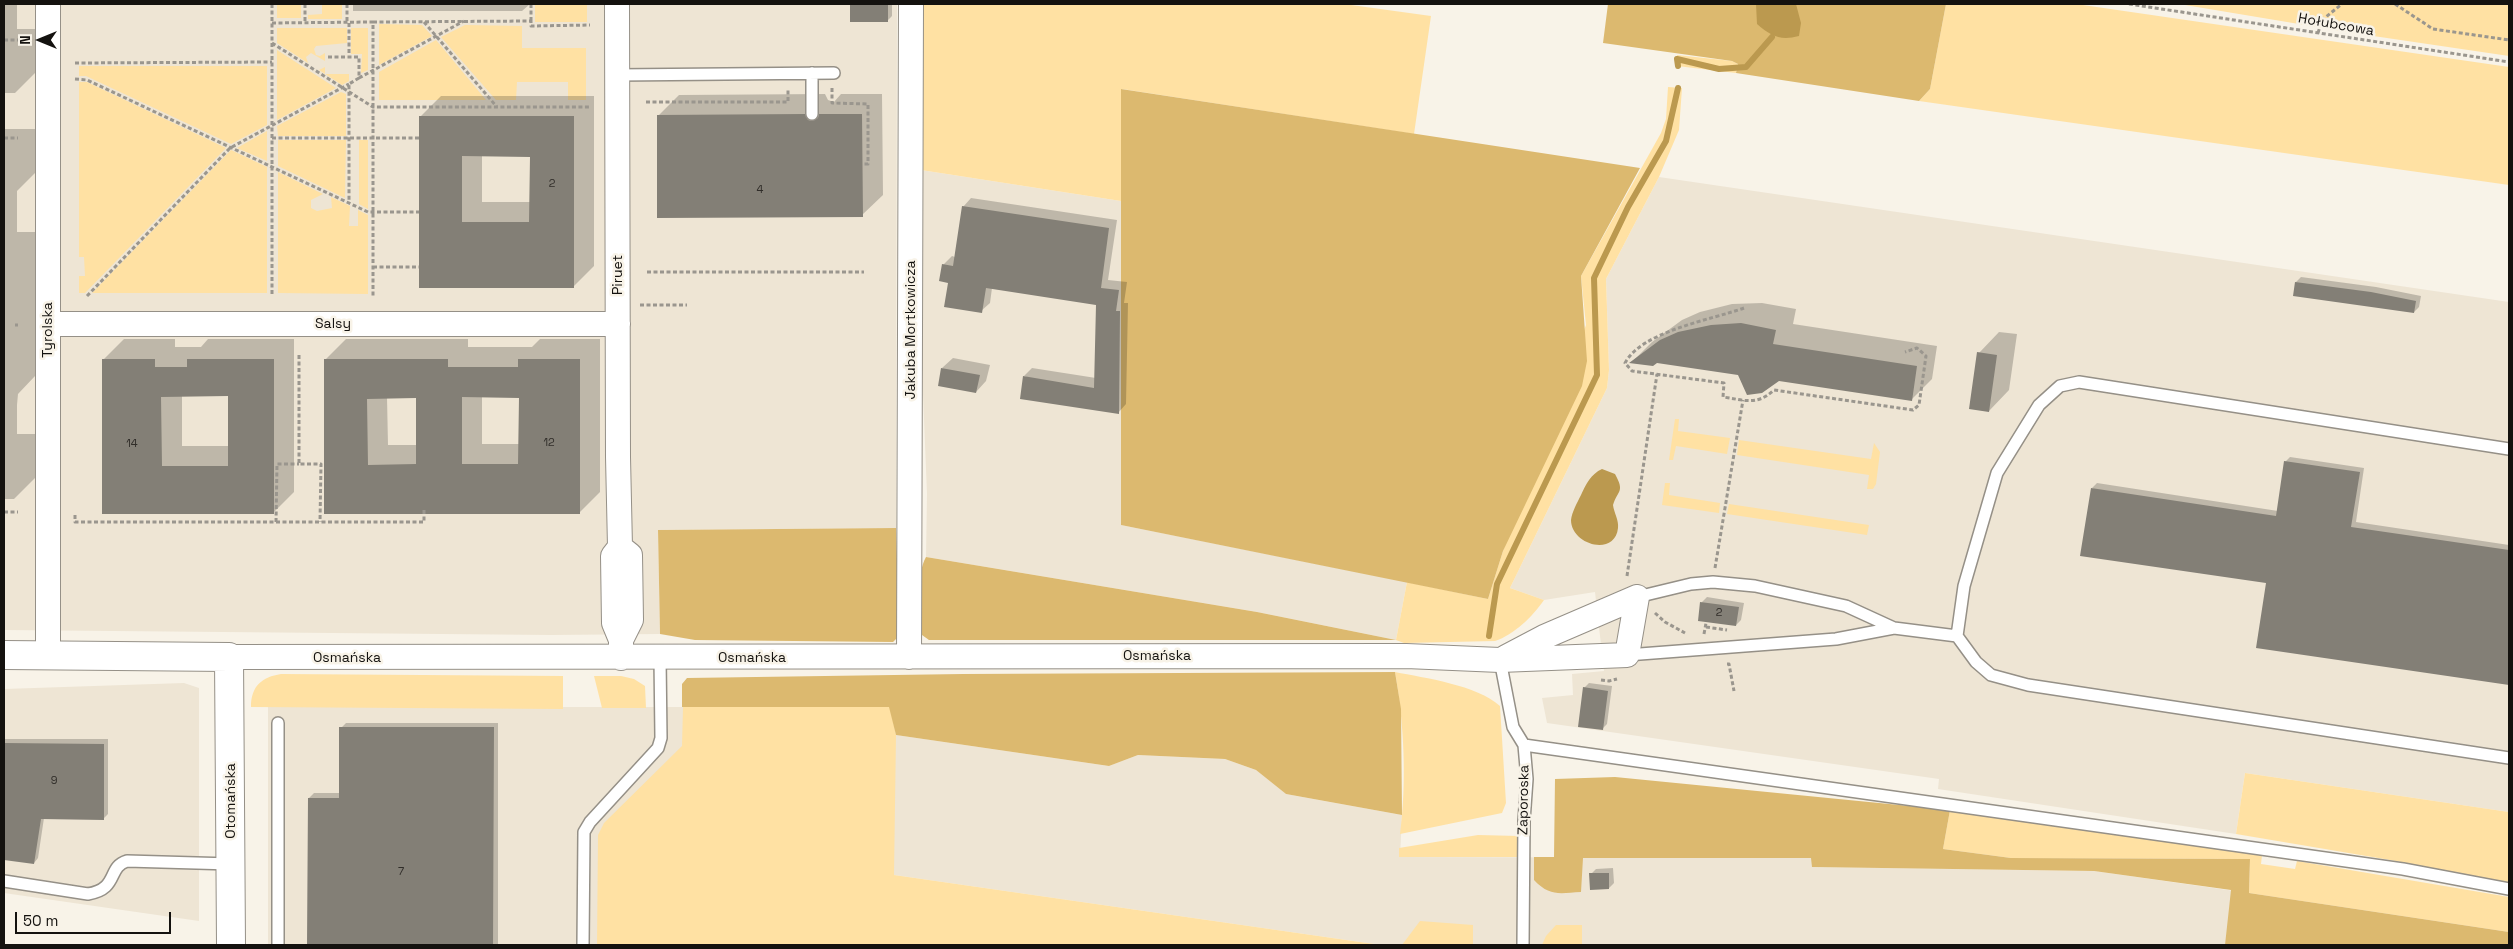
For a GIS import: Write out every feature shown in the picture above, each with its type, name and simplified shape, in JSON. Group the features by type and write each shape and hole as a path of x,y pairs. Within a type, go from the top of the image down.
{"street":[{"name":"Tyrolska","path":"48,4 48,656"},
{"name":"Piruet","path":"617,4 620,547 613,556 613,566 614,623 621,649"},
{"name":"Jakuba Mortkowicza","path":"909,657 911,4"},
{"name":"Salsy","path":"48,324 618,324"},
{"path":"1500,660 1544,637 1637,597"},
{"path":"1626,666 1637,597"},
{"name":"Osmańska","path":"4,655 229,657 621,649 660,658 1406,656 1500,660 1598,656 1626,666"},
{"name":"Otomańska","path":"229,657 231,945"}],"lane":[{"path":"812,73 812,114"},
{"path":"617,75 834,73"},
{"path":"2509,449 2079,382 2060,386 2039,405 1997,472 1964,586 1957,636 1976,662 1991,675 2028,685 2509,758"},
{"path":"1637,597 1691,584 1713,582 1755,586 1846,606 1894,628 1957,636"},
{"path":"1626,666 1836,639 1894,628"},
{"path":"583,945 584,832 590,822 658,748 661,738 660,658"},
{"name":"Zaporoska","path":"1500,660 1513,728 1524,746 1527,779 1524,821 1523,945"},
{"path":"278,723 278,945"},
{"path":"1524,746 2403,869 2509,889"},
{"path":"4,882 88,894 100,892 108,886 116,869 121,863 127,861 231,864"}],"path":[{"path":"272,4 272,296"},
{"path":"305,4 305,23"},
{"path":"347,4 349,57"},
{"path":"531,4 531,26 590,25"},
{"name":"Hołubcowa","path":"2129,4 2509,62"},
{"path":"2318,33 2322,20 2342,4"},
{"path":"2395,4 2433,29 2509,40"},
{"path":"423,21 497,107"},
{"path":"87,296 230,148 465,21"},
{"path":"272,23 531,21"},
{"path":"372,297 373,22"},
{"path":"4,40 18,40"},
{"path":"272,43 373,107 590,107"},
{"path":"328,57 359,57 359,78"},
{"path":"76,62 272,62"},
{"path":"76,79 87,80 349,203 373,212 419,212"},
{"path":"348,84 349,203"},
{"path":"646,102 788,102 788,88 832,88 832,103 868,104 868,164 862,164"},
{"path":"4,138 18,138"},
{"path":"272,138 419,138"},
{"path":"372,267 419,267"},
{"path":"647,272 864,272"},
{"path":"686,272 686,277"},
{"path":"736,272 736,278"},
{"path":"788,272 788,278"},
{"path":"839,272 839,278"},
{"path":"647,305 687,305"},
{"path":"1744,308 1673,329 1630,354 1624,363 1632,371 1724,383 1723,397 1743,400 1764,400 1774,390 1913,410 1919,405 1926,356 1917,348 1905,352"},
{"path":"299,355 299,464"},
{"path":"1657,374 1630,561 1623,585 1665,622 1682,633 1690,633"},
{"path":"1713,582 1743,400"},
{"path":"276,522 277,464 321,464 320,522"},
{"path":"76,515 76,522 424,522 424,509"},
{"path":"4,512 18,512"},
{"path":"1697,634 1704,635"},
{"path":"1598,656 1596,679 1609,681 1626,666"},
{"path":"1720,665 1729,664 1734,691"}],"shaded area":[{"path":"4,4 897,4 896,528 658,530 660,634 551,635 4,630"},
{"path":"277,4 301,4 301,18 277,18"},
{"path":"322,4 342,4 342,19 308,19 308,15 322,14"},
{"path":"535,4 587,4 587,22 535,22"},
{"path":"921,4 1344,4 1431,16 1414,134 1122,89 1121,201 921,170"},
{"path":"1608,4 1946,4 1930,89 1919,101 1736,73 1738,64 1732,61 1603,43"},
{"path":"1756,4 1796,4 1801,23 1799,36 1781,38 1762,28 1757,24"},
{"path":"1946,4 2076,4 2509,67 2509,185 1919,101 1930,89"},
{"path":"2179,4 2509,4 2509,56 2353,33"},
{"path":"379,24 422,25 432,36 379,65"},
{"path":"465,25 522,26 522,48 586,48 586,100 568,100 568,82 517,82 516,100 496,100 441,37"},
{"path":"277,28 347,28 347,43 316,46 314,49 316,55 320,56 325,53 325,61 311,53 306,57 308,63 277,43"},
{"path":"351,28 368,28 368,70 361,73 362,54 351,54"},
{"path":"436,40 486,100 379,100 379,72"},
{"path":"277,50 336,88 277,120"},
{"path":"1677,55 1732,61 1738,64 1736,73 1677,66"},
{"path":"79,66 267,66 267,125 231,144 86,76 79,76"},
{"path":"325,67 325,74 319,70"},
{"path":"325,74 349,74 349,81 342,85"},
{"path":"79,82 87,82 226,148 85,293 79,293 79,276 85,276 84,257 79,257"},
{"path":"1668,87 1682,88 1679,130 1659,177 1606,279 1609,370 1607,388 1510,588 1544,600 1522,624 1509,634 1495,641 1404,643 1396,640 1407,582 1488,599 1503,551 1586,325 1581,276 1661,133 1666,119"},
{"path":"1121,89 1640,168 1581,276 1587,361 1582,386 1503,551 1488,599 1121,525"},
{"path":"341,92 346,94 346,136 278,136 277,126"},
{"path":"267,131 267,161 237,148"},
{"path":"278,140 346,140 345,198 278,166"},
{"path":"359,140 368,140 368,209 359,204"},
{"path":"231,150 267,167 267,293 92,293"},
{"path":"921,170 1121,201 1121,525 1407,582 1396,640 1257,612 926,557 927,494 921,344"},
{"path":"278,172 323,194 311,200 311,208 317,211 332,208 331,197 350,206 349,226 358,226 358,210 368,215 368,294 278,293"},
{"path":"1659,177 2509,302 2509,812 2245,773 2236,834 1938,789 1939,779 1547,723 1542,698 1573,695 1572,674 1604,671 1595,592 1544,600 1510,588 1607,388 1609,370 1606,279"},
{"path":"1675,419 1679,419 1678,431 1730,438 1727,454 1676,446 1673,460 1669,460"},
{"path":"1739,440 1871,459 1874,443 1880,452 1876,484 1873,489 1867,489 1869,475 1737,455"},
{"path":"1602,469 1615,474 1620,484 1620,491 1613,505 1618,525 1615,537 1602,545 1585,541 1578,536 1573,529 1571,520 1587,483"},
{"path":"1665,483 1670,483 1669,495 1720,503 1719,513 1662,505"},
{"path":"1729,504 1869,525 1867,535 1727,514"},
{"path":"896,528 897,560 903,560 898,637 893,642 695,640 660,634 658,530"},
{"path":"926,557 1257,612 1396,640 929,640 922,635 919,606 921,574"},
{"path":"1395,672 1450,683 1478,693 1500,706 1506,803 1502,813 1400,834 1404,753 1401,712"},
{"path":"1395,672 1401,709 1402,815 1286,794 1256,770 1225,759 1138,755 1109,766 896,735 889,707 682,707 682,684 687,678 963,674"},
{"path":"281,674 563,676 563,709 251,707 255,688 268,677"},
{"path":"594,676 621,676 634,679 645,686 646,708 602,708"},
{"path":"184,683 199,688 199,921 4,893 4,689"},
{"path":"268,707 890,707 896,735 1109,766 1138,755 1225,759 1256,770 1286,794 1402,815 1400,857 1812,858 1812,867 2094,871 2249,893 2242,945 1381,945 894,875 894,945 268,945"},
{"path":"683,707 890,707 896,735 894,875 1381,945 597,945 598,835 604,823 682,746"},
{"path":"2245,773 2509,812 2509,884 2396,861 2236,834"},
{"path":"1615,777 1950,810 1943,849 2011,858 2250,859 2249,893 2509,932 2509,945 2225,945 2231,890 2094,871 1812,867 1811,858 1583,858 1581,892 1550,892 1534,880 1534,857 1554,857 1555,779"},
{"path":"1950,810 2224,847 2262,855 2261,864 2295,869 2297,861 2509,897 2509,932 2249,893 2250,859 2011,858 1943,849"},
{"path":"1478,835 1519,836 1519,857 1399,857 1399,848"},
{"path":"1420,921 1473,925 1473,945 1402,945"},
{"path":"1556,925 1582,925 1582,945 1542,945 1546,936"}],"building":[{"path":"850,4 888,4 888,22 850,22"},
{"path":"805,114 808,120 812,121 818,118 819,114 862,114 863,217 657,218 657,115"},
{"path":"419,116 574,116 574,288 419,288","holes":["462,156 530,157 529,222 462,222"]},
{"path":"962,206 1109,228 1101,288 1119,290 1116,311 1120,311 1119,414 1020,399 1023,376 1094,388 1096,305 986,288 982,313 944,307 948,283 939,281 942,264 953,266"},
{"path":"2295,282 2371,292 2416,301 2414,313 2293,296"},
{"path":"1741,323 1776,330 1773,344 1917,366 1912,401 1779,381 1762,393 1747,395 1738,375 1657,363 1653,366 1629,363 1660,340 1678,332 1711,325"},
{"path":"1977,352 1997,355 1989,412 1969,409"},
{"path":"102,359 155,359 155,367 187,367 187,359 274,359 274,514 102,514","holes":["228,396 228,466 162,466 161,397"]},
{"path":"324,359 448,359 448,367 518,367 518,359 580,359 580,514 324,514","holes":["462,397 519,398 518,464 462,464","416,398 416,464 368,465 367,399"]},
{"path":"941,368 980,375 976,393 938,386"},
{"path":"2284,461 2360,472 2351,527 2509,550 2509,685 2256,648 2266,583 2080,556 2091,488 2276,516"},
{"path":"1700,602 1739,607 1736,626 1698,621"},
{"path":"1583,687 1608,691 1603,730 1578,727"},
{"path":"339,727 494,727 493,945 307,945 308,798 339,798"},
{"path":"4,743 104,744 104,820 41,819 34,864 4,860"},
{"path":"1589,873 1609,873 1609,889 1590,890"}],"waterway":[{"path":"1678,66 1677,59 1719,69 1746,67 1772,37"},
{"path":"1489,636 1497,584 1597,375 1594,278 1628,207 1666,141 1678,88"}]}
